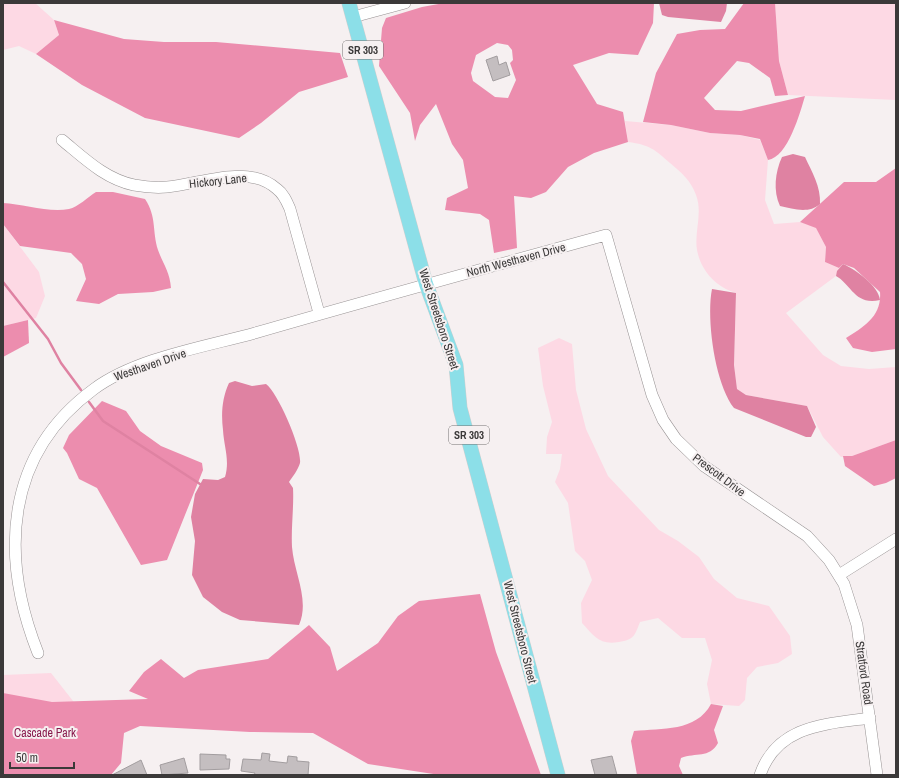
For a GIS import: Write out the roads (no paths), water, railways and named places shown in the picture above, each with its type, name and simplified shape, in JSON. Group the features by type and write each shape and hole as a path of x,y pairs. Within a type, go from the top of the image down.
{"main road":[{"name":"West Streetsboro Street","path":"350,3 426,284 456,365 460,408 558,775"}],"street":[{"path":"353,17 405,3"},
{"name":"Hickory Lane","path":"62,140 94,167 112,177 132,184 150,187 167,187 241,176 260,179 277,189 285,197 290,209 319,313"},
{"name":"North Westhaven Drive","path":"426,284 606,235"},
{"name":"Prescott Drive","path":"606,235 652,395 663,420 676,439 704,466 807,536 829,560 839,575"},
{"name":"Westhaven Drive","path":"38,653 26,630 15,596 10,562 10,537 18,494 24,478 36,452 58,420 94,388 126,370 165,357 426,284"},
{"path":"839,575 896,538"},
{"name":"Stratford Road","path":"839,575 850,600 855,619 877,775"},
{"path":"760,775 770,754 793,734 817,725 870,718"}],"waterway":[{"path":"3,282 48,339 61,363 81,390"},
{"path":"89,402 103,421 200,484"}],"park label":[{"name":"Cascade Park","path":"45,733"}]}
